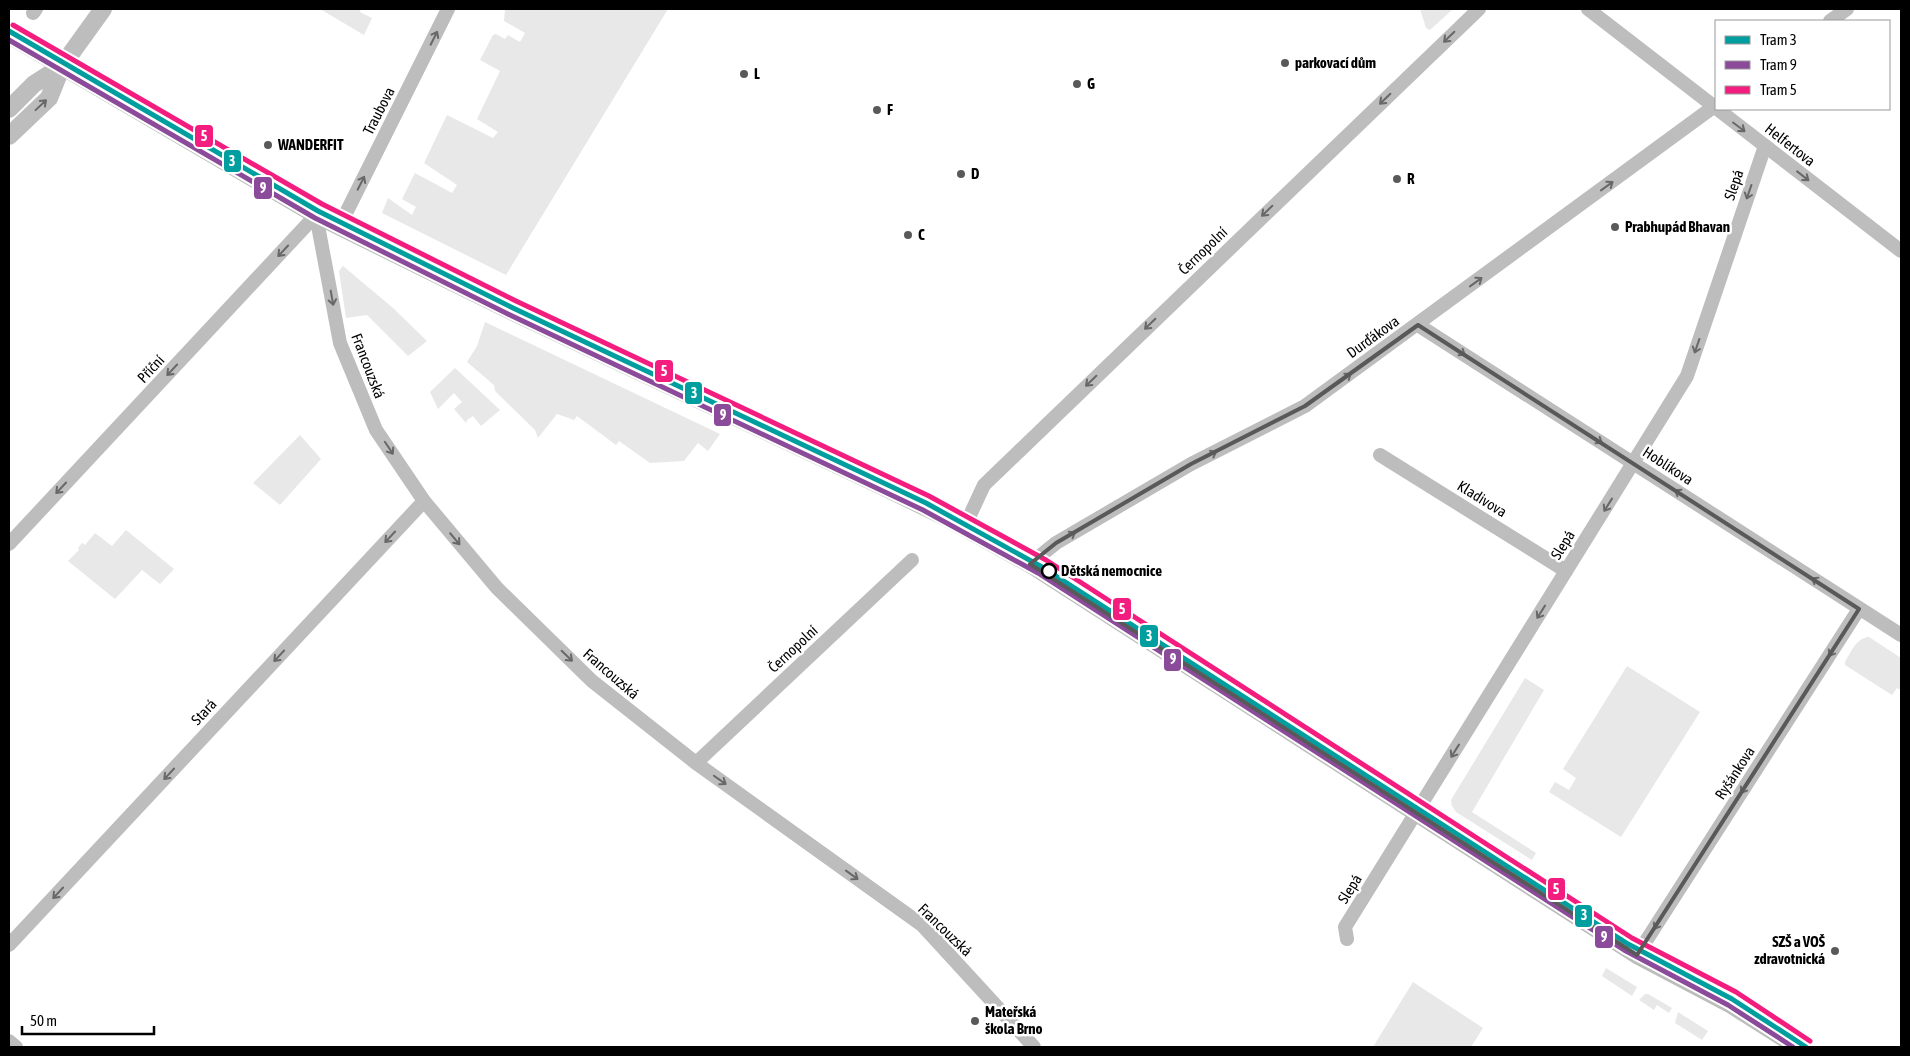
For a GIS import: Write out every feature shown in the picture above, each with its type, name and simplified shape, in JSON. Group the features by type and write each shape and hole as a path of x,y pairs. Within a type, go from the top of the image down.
{"street":[{"path":"9,136 49,98 62,66 103,9"},
{"name":"Traubova","path":"339,226 448,9"},
{"name":"Černopolní","path":"966,529 984,485 1479,9"},
{"name":"Helfertova","path":"1588,9 1715,106"},
{"path":"1832,20 1848,9"},
{"path":"9,35 316,215 520,316 882,486 1030,564 1637,954 1730,1004 1798,1047"},
{"path":"9,109 34,84 62,66"},
{"name":"Durďákova","path":"1030,564 1056,544 1191,464 1305,406 1715,106"},
{"name":"Helfertova","path":"1720,110 1901,251"},
{"name":"Slepá","path":"1347,939 1345,927 1687,376 1765,146"},
{"name":"Francouzská","path":"316,215 340,343 376,430 424,501 497,588 585,674 696,763 922,926 1034,1047"},
{"name":"Příční","path":"9,544 316,215"},
{"name":"Hoblíkova","path":"1418,325 1901,636"},
{"name":"Kladivova","path":"1380,455 1566,571"},
{"name":"Stará","path":"9,946 424,501"},
{"name":"Černopolní","path":"696,763 912,560"},
{"name":"Ryšánkova","path":"1637,954 1859,609"},
{"path":"9,1042 16,1047"}],"highlighted area":[{"path":"1418,325 1859,609 1637,955 1030,564 1056,543 1191,464 1305,406"}],"shaded area":[{"path":"320,9 361,9 360,12 372,18 364,35"},
{"path":"505,9 668,9 506,275 382,213 388,198 412,215 416,207 402,199 415,173 452,193 457,185 424,163 447,115 493,138 498,132 477,119 500,71 480,60 493,35 496,34 505,39 508,35 520,42 525,33 504,21"},
{"path":"1420,9 1453,9 1430,30 1426,28"},
{"path":"343,266 393,308 427,341 408,356 367,315 346,318 339,271"},
{"path":"485,322 720,434 708,451 698,443 684,461 650,463 619,441 616,445 577,416 574,420 557,414 538,438 535,430 495,391 494,385 467,362 477,346"},
{"path":"455,368 500,410 481,426 473,416 466,423 454,409 462,402 454,393 438,409 430,392"},
{"path":"300,435 321,459 280,505 253,483"},
{"path":"126,530 174,569 160,584 142,570 115,599 68,561 79,550 78,548 82,543 85,545 95,533 112,546"},
{"path":"1869,637 1901,658 1901,690 1897,688 1892,695 1845,665 1857,643"},
{"path":"1627,666 1700,712 1621,837 1549,792 1555,782 1569,790 1576,778 1563,769"},
{"path":"1525,678 1544,690 1472,812 1536,853 1532,860 1456,812 1451,800"},
{"path":"1606,968 1637,987 1632,996 1602,976"},
{"path":"1413,982 1483,1028 1471,1047 1373,1047"},
{"path":"1645,994 1672,1008 1669,1013 1657,1005 1654,1010 1639,1000"},
{"path":"1678,1012 1708,1031 1702,1040 1675,1023"}],"tram line":[{"name":"5","path":"13,25 322,204 516,301 929,496 1046,560 1632,938 1736,992 1810,1041"},
{"name":"3","path":"9,31 318,211 513,308 926,503 1042,567 1628,944 1732,999 1806,1047"},
{"name":"9","path":"9,40 315,218 510,315 923,510 1038,573 1624,950 1728,1005 1793,1047"}],"place":[{"name":"parkovací dům","path":"1285,63"},
{"name":"L","path":"744,74"},
{"name":"G","path":"1077,84"},
{"name":"F","path":"877,110"},
{"name":"WANDERFIT","path":"268,145"},
{"name":"D","path":"961,174"},
{"name":"R","path":"1397,179"},
{"name":"Prabhupád Bhavan","path":"1615,227"},
{"name":"C","path":"908,235"},
{"name":"Dětská nemocnice","path":"1049,571"},
{"name":"SZŠ a VOŠ zdravotnická","path":"1835,951"},
{"name":"Mateřská škola Brno","path":"975,1021"}]}
